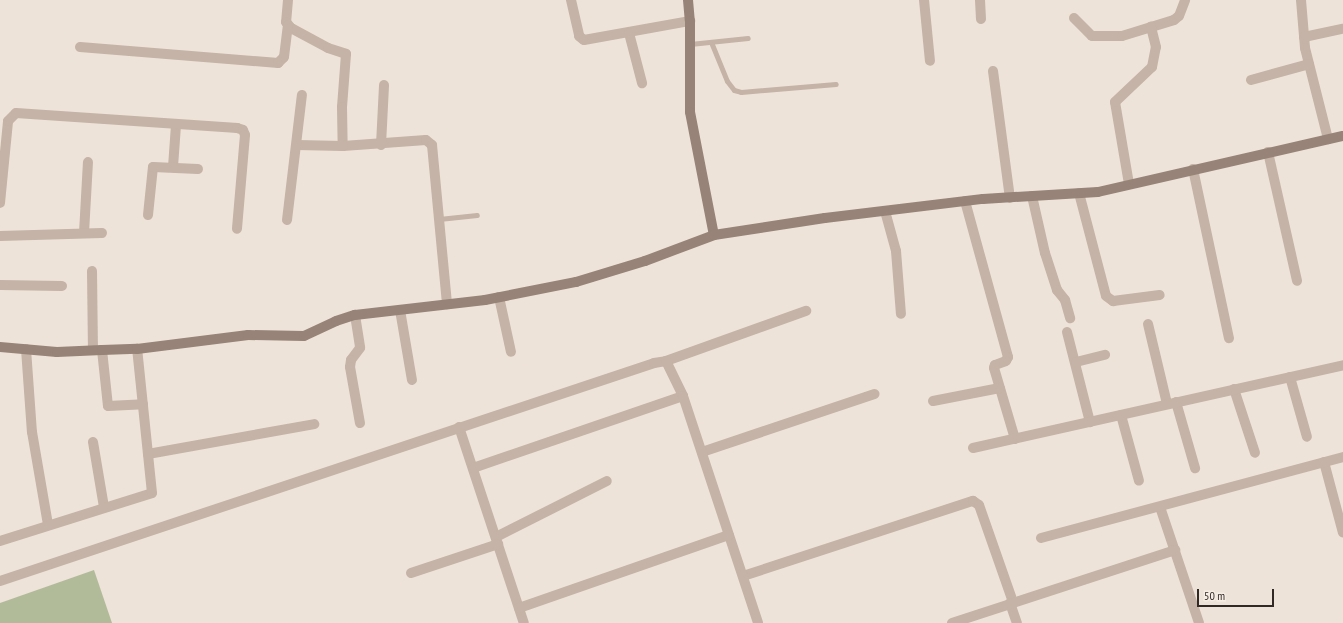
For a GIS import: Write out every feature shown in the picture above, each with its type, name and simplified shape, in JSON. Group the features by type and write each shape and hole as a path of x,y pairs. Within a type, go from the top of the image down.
{"street":[{"path":"80,47 278,63 284,57 288,25 286,18 288,0"},
{"path":"571,0 581,39 629,33 690,21"},
{"path":"688,0 690,21 690,112 714,235"},
{"path":"924,0 930,61"},
{"path":"980,0 981,18"},
{"path":"1074,18 1087,33 1096,37 1122,36 1179,16 1185,0"},
{"path":"1301,0 1304,37 1309,64 1328,139"},
{"path":"288,25 304,36 346,54 342,107 342,146"},
{"path":"1129,184 1115,102 1152,67 1156,47 1151,27"},
{"path":"1304,37 1343,29"},
{"path":"629,33 642,83"},
{"path":"1250,80 1309,64"},
{"path":"993,71 1010,198"},
{"path":"381,145 384,85"},
{"path":"287,220 302,95"},
{"path":"0,203 3,151 8,121 16,113 243,130 245,135 237,229"},
{"path":"173,167 176,125"},
{"path":"0,347 26,349 137,349 231,336 304,336 336,321 355,315 499,297 576,282 645,261 714,235 885,211 965,202 1098,192 1193,169 1343,136"},
{"path":"297,145 342,146 430,142 447,304"},
{"path":"1268,152 1297,281"},
{"path":"84,233 88,162"},
{"path":"148,215 152,166 198,169"},
{"path":"1193,169 1230,338"},
{"path":"1079,193 1106,296 1113,301 1160,295"},
{"path":"1032,196 1052,275 1058,293 1065,300 1070,318"},
{"path":"965,202 1008,357 1006,361 994,366 1015,439"},
{"path":"885,211 896,251 901,314"},
{"path":"0,236 102,233"},
{"path":"92,271 98,350 108,406 143,404"},
{"path":"0,284 62,286"},
{"path":"499,297 512,352"},
{"path":"400,310 412,380"},
{"path":"0,581 654,362 666,361 806,311"},
{"path":"355,315 360,348 351,360 350,367 360,423"},
{"path":"1148,324 1172,403 1195,468"},
{"path":"1067,332 1076,362 1090,422"},
{"path":"26,349 32,432 48,525"},
{"path":"0,541 152,493 137,349"},
{"path":"1076,362 1105,356"},
{"path":"666,361 683,396 758,623"},
{"path":"973,448 1343,365"},
{"path":"1290,377 1307,437"},
{"path":"933,401 1000,388"},
{"path":"1234,389 1255,453"},
{"path":"702,452 874,394"},
{"path":"473,468 683,396"},
{"path":"1121,414 1139,481"},
{"path":"148,454 314,424"},
{"path":"459,427 524,623"},
{"path":"92,442 104,507"},
{"path":"1041,538 1343,457"},
{"path":"1324,462 1343,533"},
{"path":"410,573 497,540 607,481"},
{"path":"742,576 973,501 978,505 1012,602 1017,623"},
{"path":"1160,506 1199,623"},
{"path":"519,608 729,535"},
{"path":"952,623 1012,602 1175,550"}],"lane":[{"path":"690,44 748,38"},
{"path":"712,42 727,81 734,90 741,92 836,84"},
{"path":"439,220 477,215"}],"green space":[{"path":"94,570 112,623 0,623 0,603"}]}
